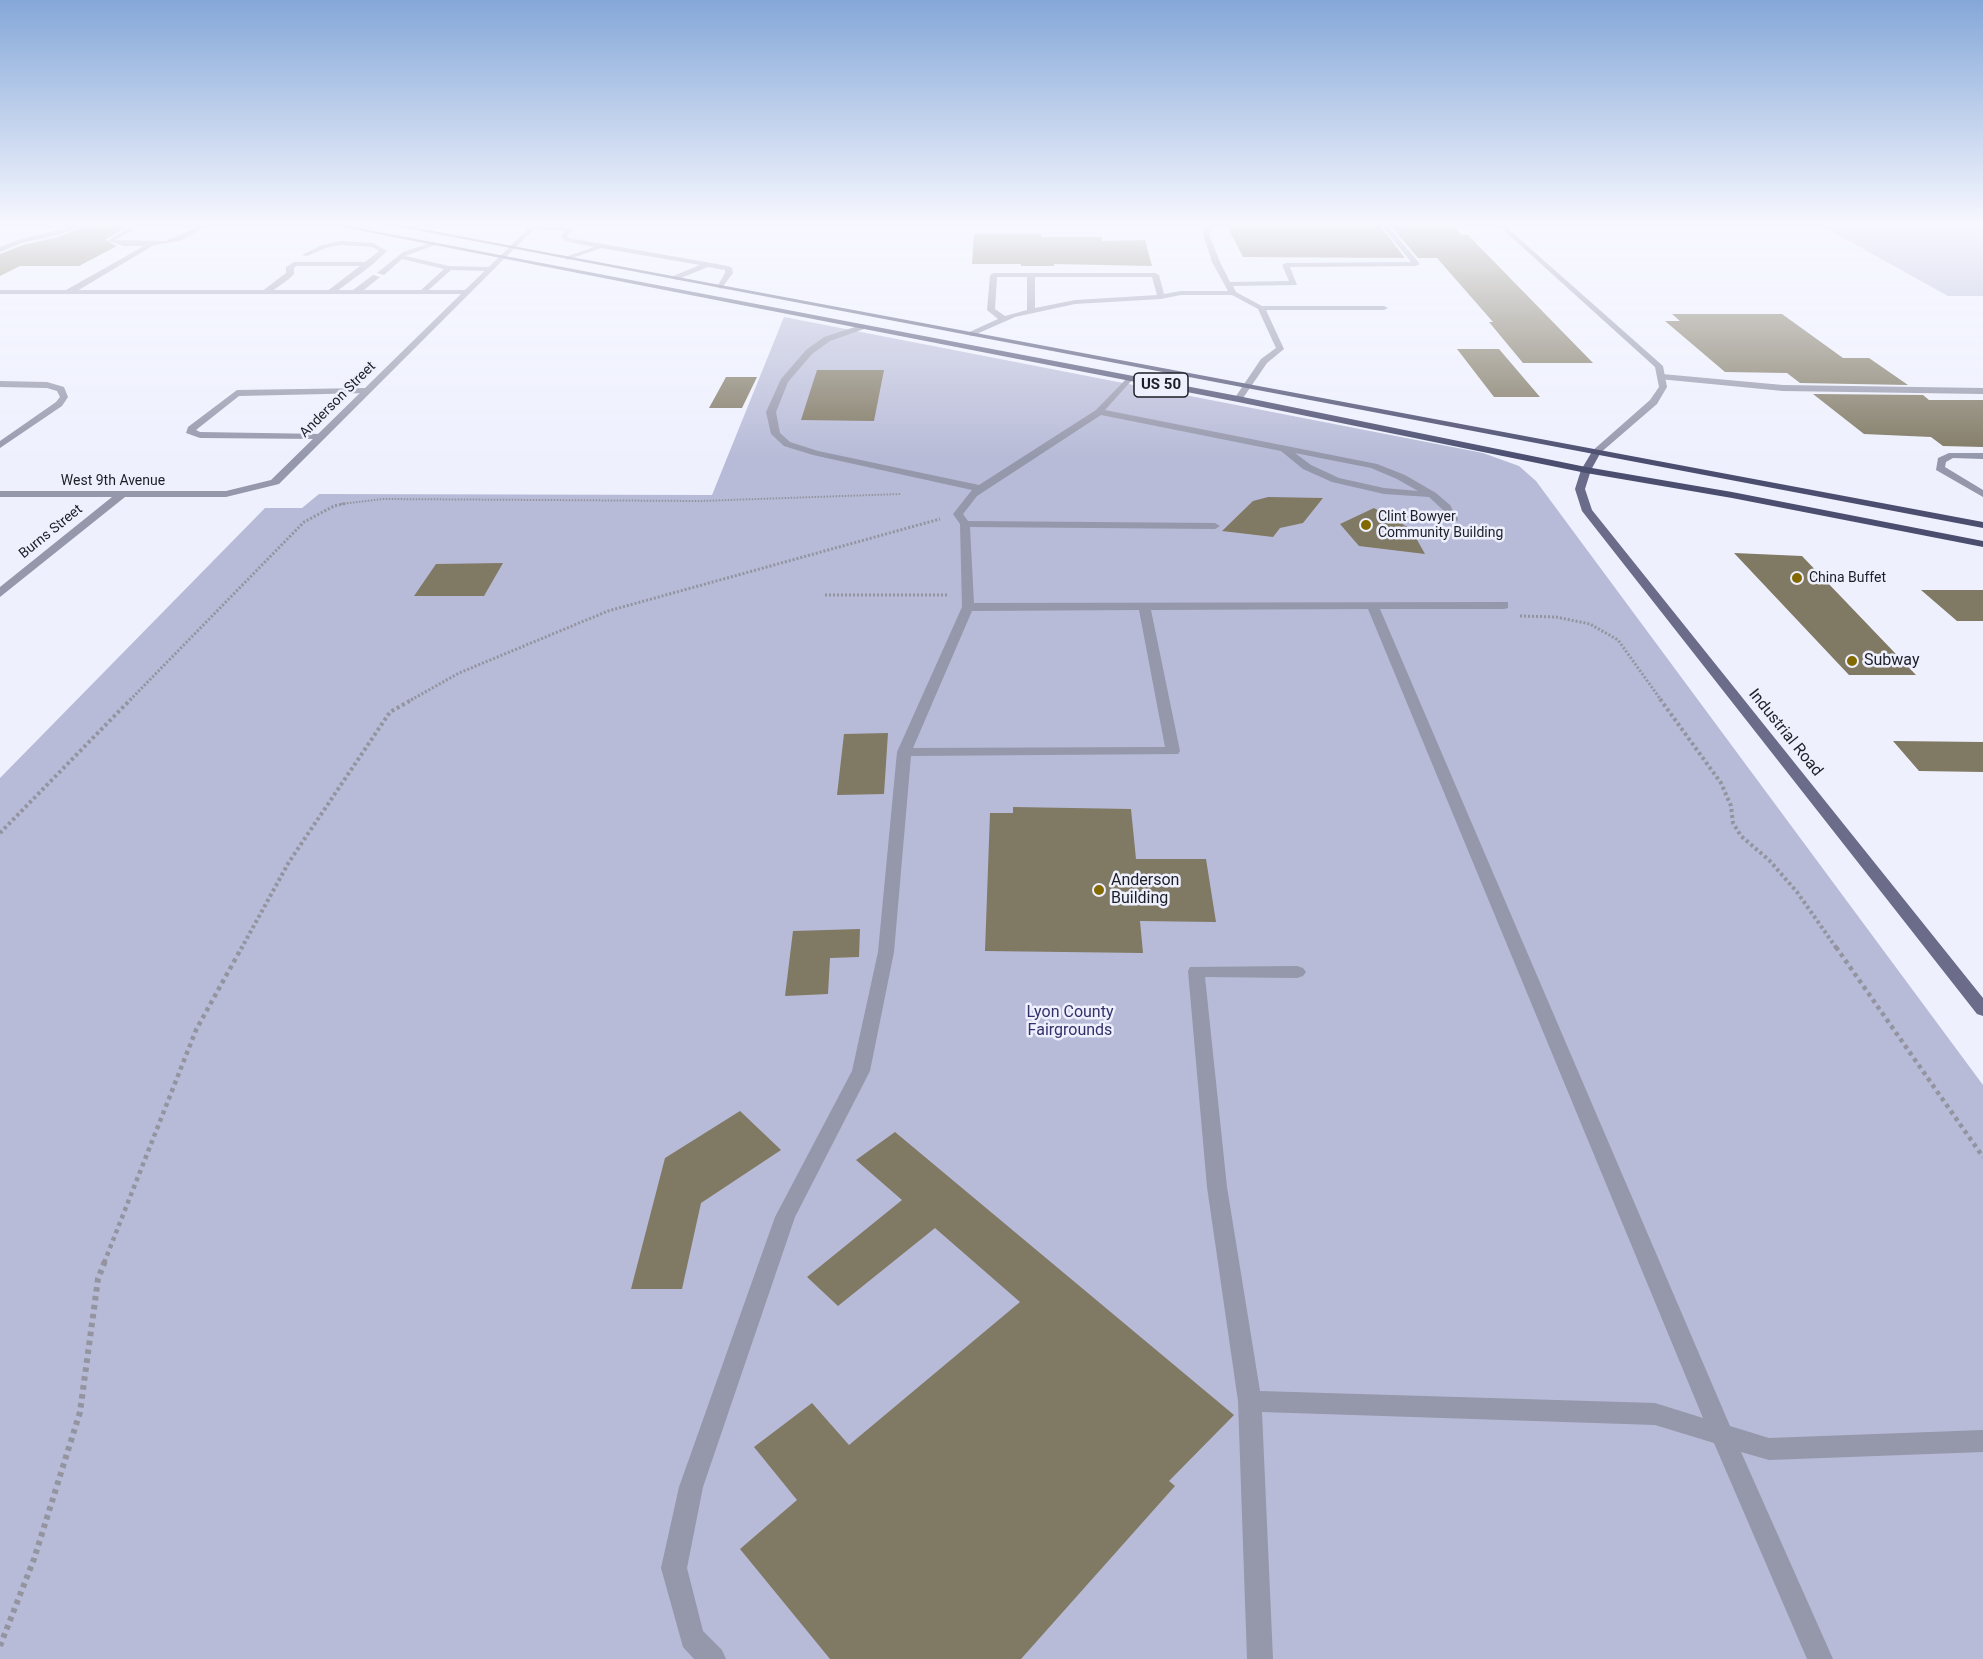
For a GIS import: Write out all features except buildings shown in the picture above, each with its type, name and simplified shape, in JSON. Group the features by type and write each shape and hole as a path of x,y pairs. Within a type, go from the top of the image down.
{"main road":[{"name":"US 50","path":"738,303 1238,399 1586,470 1744,497 1983,544"},
{"name":"US 50","path":"808,303 1983,525"},
{"path":"1586,470 1596,452"},
{"name":"Industrial Road","path":"1586,470 1580,489 1587,511 1983,1010"}],"street":[{"name":"Anderson Street","path":"226,494 275,483 453,303"},
{"path":"992,303 991,310 1004,319"},
{"path":"1031,303 1031,310"},
{"path":"969,334 1031,310 1067,303"},
{"path":"1252,303 1261,308 1384,308"},
{"path":"1591,303 1647,352 1659,366 1663,387 1654,402 1596,452"},
{"path":"1238,399 1264,361 1280,349 1261,308"},
{"path":"861,327 827,339 809,352 784,381 771,412 776,434 787,444 816,453 982,489"},
{"path":"1662,377 1783,388 1983,391"},
{"path":"713,1659 692,1638 674,1568 692,1487 785,1217 861,1071 886,952 904,752 967,601 962,519 973,494 1099,412 1129,380"},
{"path":"0,384 55,387 63,392 64,397 59,404 0,445"},
{"path":"321,436 200,435 191,433 191,429 237,393 366,391"},
{"path":"1099,412 1374,466 1401,477 1432,495 1446,507 1454,519"},
{"path":"1283,448 1307,467 1336,480 1384,491 1432,495"},
{"path":"1983,456 1953,455 1941,460 1940,468 1983,494"},
{"name":"West 9th Avenue","path":"0,494 226,494"},
{"name":"Burns Street","path":"0,593 121,495"},
{"path":"962,519 1215,526"},
{"path":"967,601 1144,607 1373,606 1507,610"},
{"path":"1373,606 1721,1433 1820,1659"},
{"path":"904,752 1173,752 1144,607"},
{"path":"1260,1659 1250,1401 1217,1187 1196,971 1297,972"},
{"path":"1250,1401 1655,1414 1769,1449 1983,1441"}],"path":[{"path":"0,833 304,522 334,506 350,502 384,500 700,501 905,494"},
{"path":"0,1646 34,1559 80,1412 98,1279 196,1030 289,862 390,712 459,673 608,611 962,519"},
{"path":"825,595 967,601"},
{"path":"1507,610 1590,624 1618,640 1721,783 1731,806 1733,823 1741,836 1769,860 1797,892 1983,1157"}],"green space":[{"name":"Lyon County Fairgrounds","path":"784,317 1483,453 1519,466 1536,481 1983,1085 1983,1659 0,1659 0,778 265,508 302,508 319,494 712,495"}],"place":[{"name":"Clint Bowyer Community Building","path":"1366,525"},
{"name":"China Buffet","path":"1797,578"},
{"name":"Subway","path":"1852,661"},
{"name":"Anderson Building","path":"1099,890"}]}
